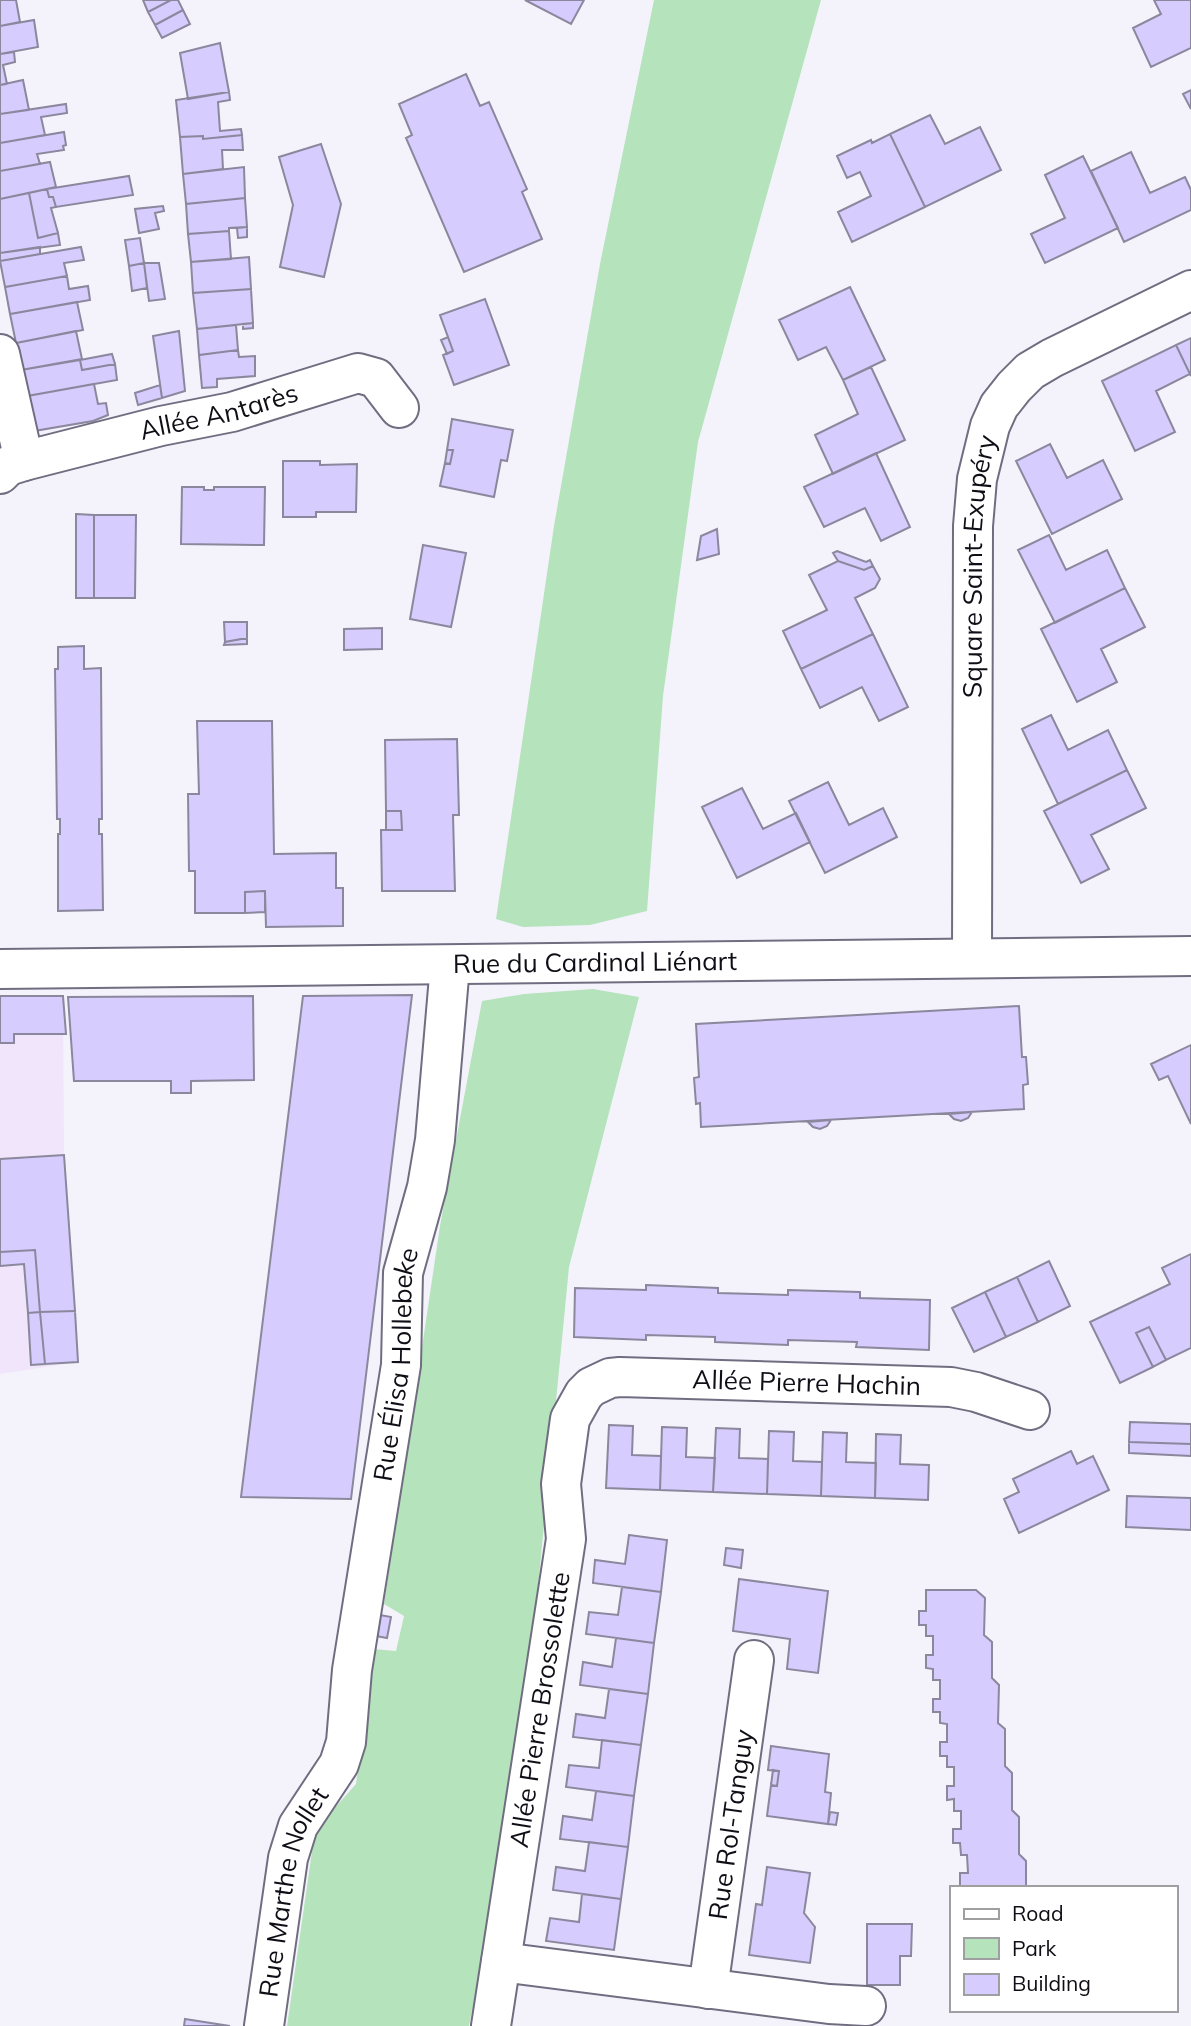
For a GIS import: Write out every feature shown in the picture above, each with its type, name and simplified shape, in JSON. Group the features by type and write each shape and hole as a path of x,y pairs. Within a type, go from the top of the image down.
{"street":[{"name":"Square Saint-Exupéry","path":"972,958 973,526 977,479 990,426 999,406 1030,371 1191,290"},
{"path":"0,354 12,467"},
{"name":"Allée Antarès","path":"12,467 161,426 232,412 358,373 376,378 399,408"},
{"name":"Rue du Cardinal Liénart","path":"0,969 1191,956"},
{"name":"Rue Élisa Hollebeke","path":"339,1764 346,1742 352,1670 401,1365 403,1273 431,1167 461,965"},
{"name":"Allée Pierre Hachin","path":"584,1394 600,1382 620,1377 937,1387 964,1389 1030,1410"},
{"name":"Allée Pierre Brossolette","path":"491,2026 566,1539 561,1492 562,1471 570,1419 584,1394"},
{"name":"Rue Rol-Tanguy","path":"708,1989 754,1660"},
{"name":"Rue Marthe Nollet","path":"264,2026 288,1858 306,1812 339,1764"},
{"path":"501,1962 829,2004 866,2006"}],"shaded area":[{"path":"0,996 63,996 64,1155 78,1362 0,1374"}],"green space":[{"path":"654,0 821,0 698,442 663,696 647,911 590,925 523,927 496,919 554,526 600,264"},
{"path":"593,989 639,997 569,1267 517,1804 480,2007 472,2010 469,2026 287,2026 315,1830 356,1784 373,1649 396,1651 404,1616 384,1604 440,1226 482,1001 524,994"}],"building":[{"path":"0,0 16,0 20,22 0,26"},
{"path":"143,0 171,0 148,12"},
{"path":"171,0 178,0 183,10 155,25 148,12"},
{"path":"525,0 584,0 571,24"},
{"path":"1154,0 1191,0 1191,48 1151,67 1133,28 1161,14"},
{"path":"183,10 190,24 162,38 155,25"},
{"path":"34,20 38,47 0,54 0,26"},
{"path":"220,43 229,92 188,99 180,53"},
{"path":"14,52 15,62 3,65 7,84 0,85 0,54"},
{"path":"466,74 480,106 489,102 527,189 522,192 542,239 464,272 406,138 412,135 399,104"},
{"path":"23,80 29,110 0,114 0,85"},
{"path":"1191,90 1191,109 1183,94"},
{"path":"229,92 230,100 218,102 220,131 241,129 242,135 203,139 203,136 180,137 176,100"},
{"path":"66,104 67,113 41,117 45,135 0,143 0,114"},
{"path":"930,115 945,144 980,127 1001,170 925,207 890,134"},
{"path":"64,132 64,150 37,154 40,164 0,171 0,143"},
{"path":"890,134 925,207 852,242 838,212 871,196 860,172 847,178 837,156"},
{"path":"242,135 243,150 222,150 223,169 183,174 180,137 203,136 203,139"},
{"path":"321,144 341,204 324,277 280,267 293,205 279,157"},
{"path":"1131,152 1150,193 1185,177 1191,190 1191,210 1124,242 1091,171"},
{"path":"1083,156 1118,228 1045,263 1031,234 1065,218 1045,175"},
{"path":"50,162 56,187 0,199 0,171"},
{"path":"244,167 245,198 186,204 183,174"},
{"path":"129,176 133,195 56,207 47,189"},
{"path":"47,189 56,207 51,208 58,233 38,238 29,193"},
{"path":"29,193 38,238 58,233 60,245 0,253 0,199"},
{"path":"245,198 247,227 188,234 186,204"},
{"path":"163,206 164,211 155,213 159,229 139,233 135,209"},
{"path":"247,227 247,237 238,238 237,228"},
{"path":"229,231 231,259 191,262 188,234"},
{"path":"140,238 144,263 129,266 125,240"},
{"path":"40,247 40,254 0,261 0,253"},
{"path":"81,247 84,260 64,263 67,276 5,287 0,261"},
{"path":"249,257 251,289 193,293 191,262"},
{"path":"144,263 147,288 132,291 129,266"},
{"path":"144,263 159,263 165,299 149,301"},
{"path":"67,276 69,289 88,286 90,300 10,314 5,287"},
{"path":"850,287 885,360 843,380 826,347 798,360 779,320"},
{"path":"251,289 253,323 197,329 193,293"},
{"path":"485,299 509,365 454,385 443,355 453,351 440,315"},
{"path":"77,302 83,330 16,343 10,314"},
{"path":"253,323 253,328 243,329 243,324"},
{"path":"236,325 238,350 199,355 197,329"},
{"path":"76,331 82,359 21,370 16,343"},
{"path":"179,331 185,391 162,398 153,336"},
{"path":"448,337 453,351 447,354 441,340"},
{"path":"1191,338 1191,376 1176,345"},
{"path":"1176,345 1190,374 1156,391 1175,432 1135,451 1102,381"},
{"path":"238,350 239,357 255,356 255,376 217,379 217,387 202,388 199,355"},
{"path":"112,354 115,364 82,370 80,360"},
{"path":"80,360 82,370 115,364 117,380 27,396 21,370"},
{"path":"871,367 905,440 833,474 815,435 858,414 843,380"},
{"path":"94,384 98,404 106,403 108,415 93,421 34,431 27,396"},
{"path":"160,385 162,398 138,405 135,393"},
{"path":"452,419 513,430 507,461 501,460 494,497 440,486 445,463 450,464 453,450 447,450"},
{"path":"1050,444 1067,478 1103,460 1122,499 1052,534 1016,461"},
{"path":"447,450 453,450 450,464 445,463"},
{"path":"876,453 910,527 881,541 865,508 824,527 804,487"},
{"path":"283,461 320,461 320,465 357,464 356,512 316,512 316,517 283,517"},
{"path":"182,487 214,490 214,487 265,487 264,545 181,544"},
{"path":"76,514 94,515 94,598 76,598"},
{"path":"94,515 136,515 135,598 94,598"},
{"path":"717,529 719,554 697,560 701,536"},
{"path":"1049,535 1066,570 1107,550 1125,588 1055,623 1018,550"},
{"path":"423,545 466,553 451,627 410,619"},
{"path":"837,551 866,562 870,560 873,566 864,570 838,561 833,553"},
{"path":"838,561 864,570 873,566 880,579 875,588 855,598 873,634 801,669 783,631 827,610 809,575"},
{"path":"1125,588 1145,627 1101,649 1117,682 1077,702 1041,629"},
{"path":"224,622 247,622 247,638 225,642"},
{"path":"382,628 382,649 344,650 344,629"},
{"path":"873,634 908,707 879,721 862,687 820,708 801,669"},
{"path":"247,638 247,644 224,645 225,642"},
{"path":"84,646 84,669 101,668 102,819 99,819 99,834 102,834 103,910 58,911 60,819 57,819 55,669 58,669 58,647"},
{"path":"1051,715 1068,750 1108,730 1127,770 1058,804 1022,729"},
{"path":"197,721 272,721 274,854 336,853 336,888 343,888 343,926 266,927 265,891 245,892 245,913 195,913 195,871 189,871 188,794 199,794"},
{"path":"457,739 459,815 453,815 455,891 382,891 381,830 402,830 401,811 386,811 385,740"},
{"path":"1127,770 1146,808 1091,835 1109,869 1081,883 1044,811"},
{"path":"828,782 849,825 883,808 897,837 825,873 789,801"},
{"path":"742,788 763,829 796,813 810,842 737,878 702,807"},
{"path":"386,811 401,811 402,830 386,830"},
{"path":"265,891 265,912 245,913 245,892"},
{"path":"412,995 351,1499 241,1497 303,996"},
{"path":"0,996 63,996 66,1034 14,1034 14,1043 0,1043"},
{"path":"253,996 254,1080 191,1081 191,1093 171,1093 171,1081 74,1081 68,997"},
{"path":"1019,1006 1022,1057 1026,1057 1028,1084 1023,1085 1024,1109 701,1127 700,1103 696,1104 694,1078 699,1077 696,1024"},
{"path":"1191,1045 1191,1124 1168,1076 1159,1080 1151,1064"},
{"path":"972,1112 968,1118 961,1121 949,1114"},
{"path":"831,1120 827,1126 820,1129 808,1122"},
{"path":"64,1155 75,1311 40,1312 35,1250 0,1252 0,1159"},
{"path":"35,1250 40,1312 28,1313 24,1264 0,1266 0,1252"},
{"path":"1191,1254 1191,1348 1166,1360 1149,1327 1136,1333 1153,1367 1120,1383 1090,1322 1170,1284 1162,1268"},
{"path":"1049,1261 1070,1306 1038,1322 1017,1277"},
{"path":"1017,1277 1038,1322 1006,1337 985,1292"},
{"path":"646,1285 718,1288 718,1293 788,1295 788,1290 860,1292 860,1298 930,1300 929,1350 856,1347 857,1342 788,1340 788,1345 715,1342 715,1337 646,1335 646,1340 574,1337 575,1288 646,1290"},
{"path":"985,1292 1006,1337 974,1352 952,1308"},
{"path":"75,1311 78,1362 45,1364 40,1312"},
{"path":"40,1312 45,1364 31,1365 28,1313"},
{"path":"1149,1327 1166,1360 1153,1367 1136,1333"},
{"path":"1130,1422 1191,1424 1191,1444 1129,1442"},
{"path":"609,1425 633,1426 632,1455 661,1456 660,1490 606,1488"},
{"path":"662,1427 687,1428 686,1457 715,1458 713,1492 660,1490"},
{"path":"716,1428 740,1429 739,1458 768,1459 767,1494 713,1492"},
{"path":"769,1431 794,1432 793,1461 822,1462 821,1496 767,1494"},
{"path":"823,1432 847,1433 846,1462 876,1463 875,1498 821,1496"},
{"path":"876,1434 901,1435 900,1464 929,1465 928,1500 875,1498"},
{"path":"1129,1442 1191,1444 1191,1456 1129,1453"},
{"path":"1071,1451 1077,1464 1093,1456 1109,1490 1019,1533 1004,1499 1019,1492 1013,1479"},
{"path":"1127,1496 1191,1498 1191,1530 1126,1527"},
{"path":"629,1535 667,1540 661,1592 593,1583 595,1560 625,1564"},
{"path":"726,1548 743,1550 741,1568 724,1565"},
{"path":"739,1579 828,1591 818,1673 787,1669 790,1639 733,1631"},
{"path":"622,1587 661,1592 654,1643 586,1634 589,1612 618,1615"},
{"path":"926,1590 976,1590 985,1598 984,1635 992,1642 992,1678 999,1685 998,1723 1005,1729 1005,1766 1012,1773 1012,1810 1019,1817 1019,1854 1026,1861 1026,1886 960,1886 960,1873 968,1873 967,1855 961,1855 960,1843 953,1843 953,1829 961,1829 961,1811 954,1811 954,1799 947,1800 947,1786 954,1786 954,1767 947,1767 947,1756 940,1756 940,1742 947,1742 947,1724 940,1723 940,1712 933,1712 933,1699 940,1699 940,1680 933,1680 933,1669 926,1668 926,1655 933,1655 933,1636 926,1636 926,1625 919,1625 919,1611 926,1611"},
{"path":"380,1615 391,1617 387,1638 376,1636"},
{"path":"616,1638 654,1643 648,1694 580,1685 583,1662 612,1667"},
{"path":"609,1689 648,1694 641,1745 573,1737 576,1714 605,1718"},
{"path":"602,1740 641,1745 634,1796 566,1787 569,1765 599,1768"},
{"path":"771,1746 829,1754 825,1792 831,1793 828,1824 767,1816 771,1785 777,1786 779,1771 768,1770"},
{"path":"773,1770 779,1771 777,1786 771,1785"},
{"path":"596,1791 634,1796 628,1847 560,1839 563,1816 592,1820"},
{"path":"830,1812 838,1813 836,1825 828,1824"},
{"path":"589,1842 628,1847 621,1899 553,1890 556,1867 585,1871"},
{"path":"767,1867 810,1873 804,1913 815,1927 810,1963 749,1955 756,1904 762,1905"},
{"path":"582,1894 621,1899 614,1950 546,1941 550,1918 579,1922"},
{"path":"867,1924 912,1924 911,1956 900,1956 900,1985 867,1985"},
{"path":"185,2019 230,2026 184,2026"}]}
